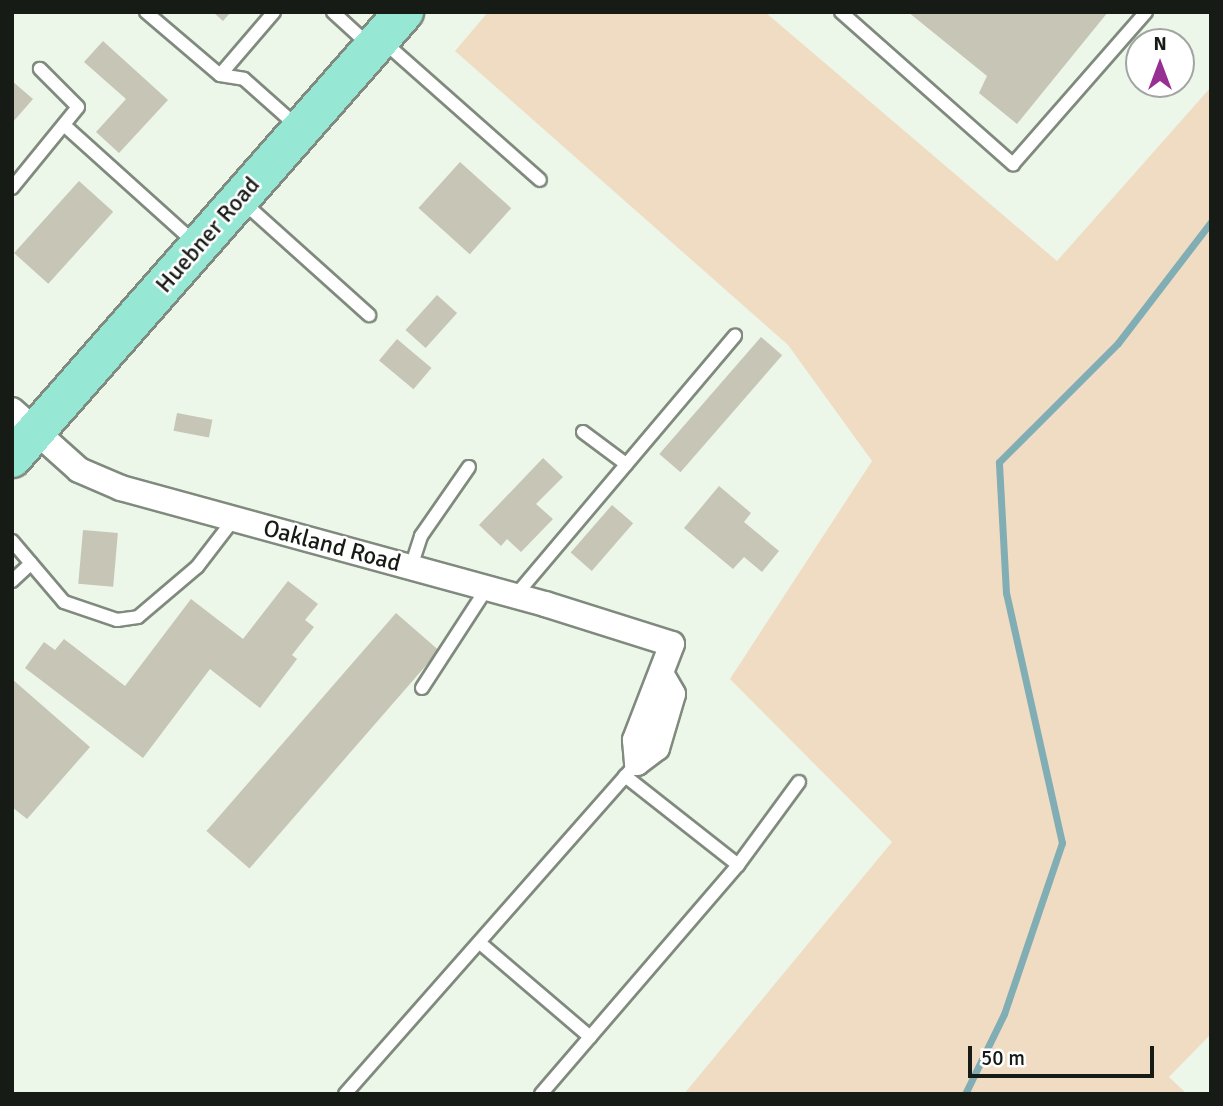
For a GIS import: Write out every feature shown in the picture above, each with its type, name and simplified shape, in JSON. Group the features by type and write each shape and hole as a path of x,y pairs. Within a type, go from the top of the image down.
{"main road":[{"name":"Huebner Road","path":"20,434 198,246 386,33"}],"street":[{"name":"Oakland Road","path":"20,434 79,470 100,479 234,519 487,588 672,644 663,677 673,694 657,748 631,770"}],"lane":[{"path":"146,12 220,75 244,79 301,129"},
{"path":"220,75 274,12"},
{"path":"333,12 386,33 540,180"},
{"path":"841,12 1013,163 1146,12"},
{"path":"855,23 864,12"},
{"path":"12,188 78,107 40,69"},
{"path":"64,125 198,246"},
{"path":"239,199 369,315"},
{"path":"514,596 735,336"},
{"path":"583,432 626,464"},
{"path":"411,567 421,536 469,467"},
{"path":"12,541 64,602 94,615 138,617 197,567 234,519"},
{"path":"12,581 31,563"},
{"path":"422,688 487,588"},
{"path":"345,1094 631,770 738,865"},
{"path":"541,1094 738,865 799,782"},
{"path":"480,943 590,1037"}],"shaded area":[{"path":"488,12 765,12 1057,261 1211,87 1211,1034 1169,1077 1187,1094 684,1094 892,842 730,679 872,461 788,345 455,51"}],"building":[{"path":"213,12 231,12 223,21"},
{"path":"908,12 1108,12 1017,124 979,93 987,76"},
{"path":"103,41 168,100 119,153 96,132 126,99 84,62"},
{"path":"12,81 33,99 12,123"},
{"path":"460,162 511,208 470,254 419,208"},
{"path":"79,181 113,212 48,284 14,253"},
{"path":"437,295 457,313 426,348 406,330"},
{"path":"761,337 782,355 680,472 659,454"},
{"path":"397,339 431,368 413,389 379,360"},
{"path":"177,413 212,420 209,438 174,431"},
{"path":"543,458 563,477 536,504 553,519 521,552 507,539 501,546 479,525"},
{"path":"719,486 751,513 744,522 779,551 762,572 744,557 733,569 684,528"},
{"path":"612,505 633,523 592,571 571,553"},
{"path":"83,530 118,533 113,587 78,584"},
{"path":"288,581 318,604 305,620 314,627 292,655 297,659 260,708 210,669 143,758 25,668 44,642 55,650 64,639 125,686 191,599 243,639"},
{"path":"396,613 439,650 249,869 206,831"},
{"path":"12,679 90,747 27,819 12,807"}],"waterway":[{"path":"965,1094 1004,1014 1062,843 1006,593 999,462 1118,343 1211,222"}]}
